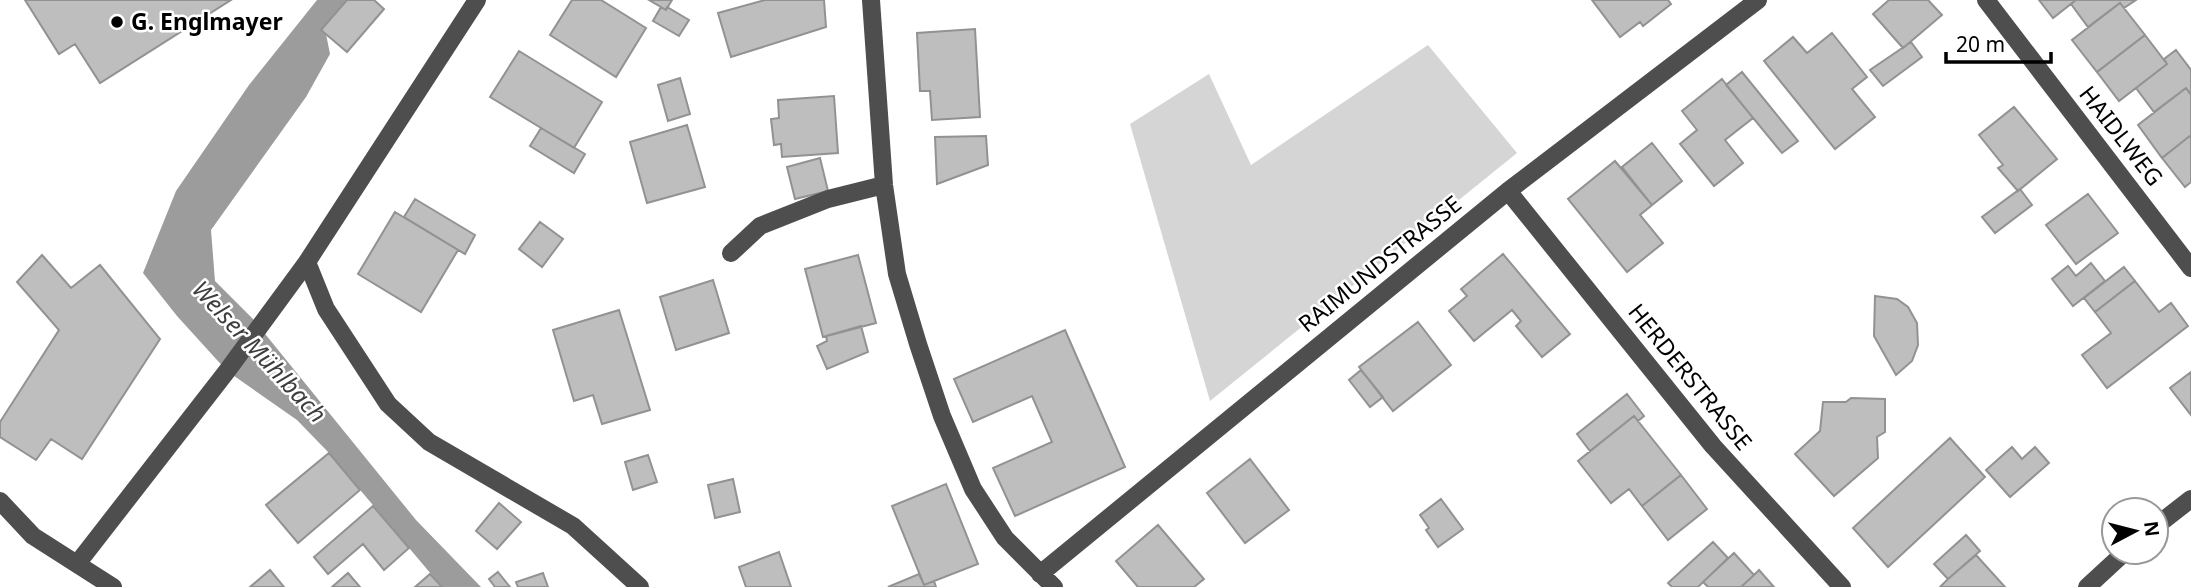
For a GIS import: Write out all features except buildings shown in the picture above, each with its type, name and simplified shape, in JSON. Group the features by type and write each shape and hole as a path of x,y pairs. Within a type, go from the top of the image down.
{"street":[{"path":"77,564 227,371 307,262 477,0"},
{"path":"871,0 884,185 897,274 918,344 943,416 973,489 1005,538 1054,587"},
{"name":"RAIMUNDSTRASSE","path":"1040,573 1508,191 1758,0"},
{"name":"HAIDLWEG","path":"1986,0 2191,268"},
{"path":"731,253 760,226 828,199 884,185"},
{"name":"HERDERSTRASSE","path":"1508,191 1713,446 1842,587"},
{"path":"307,262 326,309 388,404 429,442 573,526 640,587"},
{"path":"2170,515 2191,499"},
{"path":"0,501 33,536 113,587"},
{"path":"2087,587 2109,566"}],"shaded area":[{"path":"1428,45 1517,153 1210,401 1130,124 1209,74 1251,165"}],"water":[{"name":"Welser Mühlbach","path":"317,0 352,0 326,34 330,54 306,97 211,230 215,281 253,319 416,520 481,587 442,587 329,453 297,420 227,371 177,316 143,273 176,191 249,85"}],"place":[{"name":"G. Englmayer","path":"117,22"}]}
